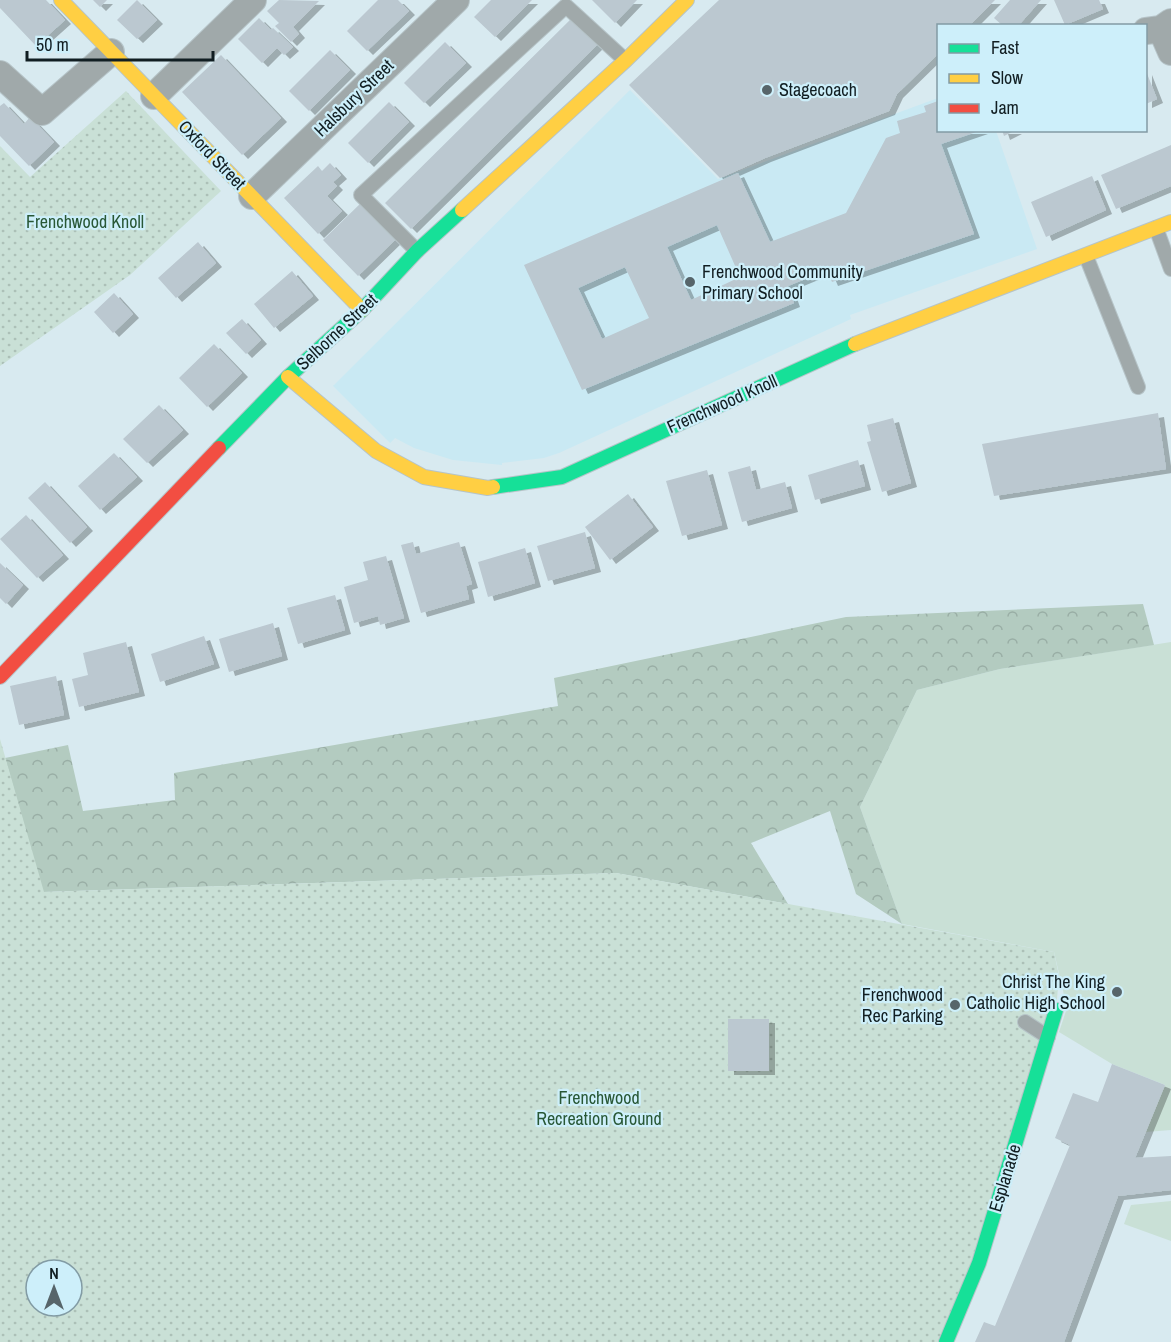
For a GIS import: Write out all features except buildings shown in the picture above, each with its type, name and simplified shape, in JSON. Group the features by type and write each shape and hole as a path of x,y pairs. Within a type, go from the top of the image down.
{"street":[{"name":"Oxford Street","path":"61,0 362,310"},
{"path":"154,96 253,0"},
{"name":"Halsbury Street","path":"252,196 456,0"},
{"name":"Selborne Street","path":"0,677 288,377 362,310 417,251 626,60 687,0"},
{"path":"0,74 42,112 111,52"},
{"name":"Frenchwood Knoll","path":"288,377 376,451 424,477 488,488 562,477 861,341 1171,222"},
{"name":"Esplanade","path":"946,1342 979,1263 1056,1010"}],"lane":[{"path":"417,251 361,195 455,108 567,6 626,60"},
{"path":"1156,228 1171,269"},
{"path":"1086,255 1138,387"},
{"path":"1025,1022 1047,1037"}],"shaded area":[{"name":"Frenchwood Community Primary School","path":"630,90 718,179 937,98 937,132 996,132 1037,249 850,315 851,319 544,458 502,463 502,465 453,460 414,448 395,438 390,443 333,386"}],"green space":[{"name":"Frenchwood Knoll","path":"126,91 221,191 130,275 0,366 0,146 30,177"},
{"path":"1143,604 1154,645 1000,669 917,690 860,807 902,924 856,894 830,811 751,843 788,904 616,873 43,892 5,758 68,745 83,811 175,800 174,773 558,706 554,678 846,617"},
{"name":"Christ The King Catholic High School","path":"1171,642 1171,1130 1146,1132 1165,1085 1112,1064 1059,1032 1067,1008 1054,952 902,924 860,807 917,690 1000,669"},
{"name":"Frenchwood Recreation Ground","path":"0,739 44,892 616,873 1054,952 1059,976 1056,1010 946,1342 0,1342"},
{"path":"1171,1201 1171,1241 1124,1224 1131,1205"}],"traffic: fast":[{"path":"219,448 288,377 362,310 417,251 462,210"},
{"path":"493,487 562,477 855,344"},
{"path":"946,1342 979,1263 1056,1010"}],"traffic: slow":[{"path":"61,0 362,310"},
{"path":"462,210 626,60 687,0"},
{"path":"855,344 1171,222"},
{"path":"288,377 376,451 424,477 493,487"}],"traffic: jam":[{"path":"0,677 219,448"}],"place":[{"name":"Stagecoach","path":"767,90"},
{"name":"Frenchwood Community Primary School","path":"690,282"},
{"name":"Christ The King Catholic High School","path":"1117,992"},
{"name":"Frenchwood Rec Parking","path":"955,1005"}]}
